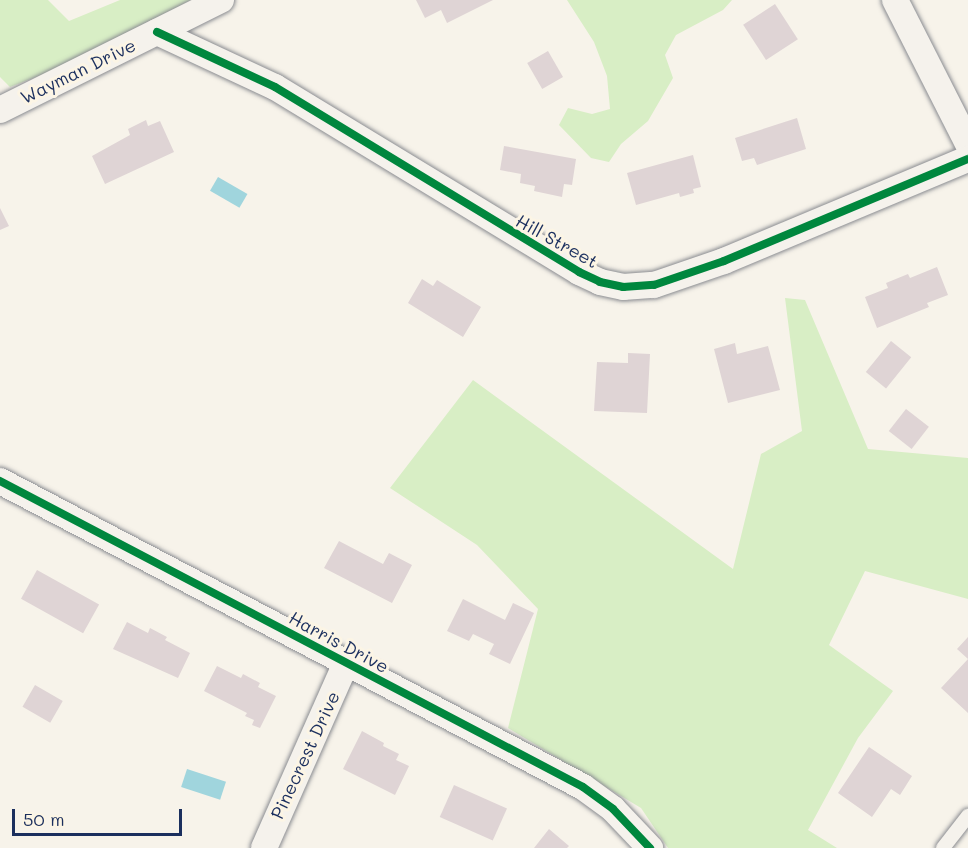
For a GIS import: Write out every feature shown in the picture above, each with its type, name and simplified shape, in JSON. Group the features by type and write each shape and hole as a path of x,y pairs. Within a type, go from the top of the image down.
{"street":[{"name":"Wayman Drive","path":"0,110 221,0"},
{"path":"895,0 968,144"},
{"name":"Hill Street","path":"157,32 275,87 579,272 600,282 623,287 654,285 724,261 968,159"},
{"name":"Harris Drive","path":"0,481 583,787 613,808 650,848"},
{"name":"Pinecrest Drive","path":"264,848 346,663"}],"lane":[{"path":"943,848 968,816"}],"green space":[{"path":"0,0 48,0 69,21 120,0 191,0 49,72 10,87 0,77"},
{"path":"567,0 732,0 723,10 676,35 665,55 673,78 648,121 621,144 609,162 591,158 559,125 568,108 592,114 610,109 607,76 594,42"},
{"path":"785,298 805,300 868,449 968,458 968,599 865,571 829,645 893,691 858,738 808,830 837,848 668,848 641,808 508,728 538,609 477,545 390,488 473,380 733,569 761,454 802,431"}],"water":[{"path":"218,177 247,194 239,208 210,191"},
{"path":"187,769 226,782 220,800 181,787"}],"building":[{"path":"416,0 493,0 447,23 441,10 425,18"},
{"path":"775,4 798,39 766,60 743,25"},
{"path":"548,51 563,77 542,89 527,63"},
{"path":"797,118 806,149 757,165 754,158 742,161 735,138"},
{"path":"146,120 148,126 160,121 174,152 105,184 92,156 130,135 128,129"},
{"path":"504,146 576,159 572,185 564,184 562,197 534,191 535,186 520,183 521,174 500,170"},
{"path":"693,155 701,187 693,189 694,193 680,197 679,193 636,205 627,173"},
{"path":"0,208 9,226 0,230"},
{"path":"937,267 948,295 927,303 929,307 877,328 865,297 888,288 886,283 908,274 910,278"},
{"path":"422,279 433,286 437,280 481,307 463,337 408,303"},
{"path":"891,341 911,357 886,388 866,372"},
{"path":"735,343 737,354 768,346 780,390 728,403 714,349"},
{"path":"628,353 650,354 647,413 594,411 597,362 628,363"},
{"path":"906,409 929,427 912,449 889,431"},
{"path":"339,541 383,564 389,553 412,565 392,603 324,568"},
{"path":"37,570 99,604 83,633 21,599"},
{"path":"463,599 505,620 513,603 534,613 510,664 489,654 494,644 473,634 469,641 447,631"},
{"path":"127,622 148,633 150,628 167,637 165,640 190,653 178,678 113,649"},
{"path":"968,637 968,659 957,649"},
{"path":"968,659 968,713 941,688"},
{"path":"217,666 241,678 243,674 260,683 258,687 276,696 260,728 252,725 254,720 245,716 247,713 204,691"},
{"path":"35,685 63,701 50,723 22,707"},
{"path":"362,731 399,754 396,760 409,766 395,795 343,769"},
{"path":"869,747 912,776 900,795 891,789 872,817 838,793"},
{"path":"454,785 507,809 493,841 440,817"},
{"path":"549,829 569,846 567,848 534,848"}],"cycle path":[{"path":"157,32 275,87 579,272 600,282 623,287 654,285 724,261 968,159"},
{"path":"0,481 583,787 613,809 650,848"}]}
